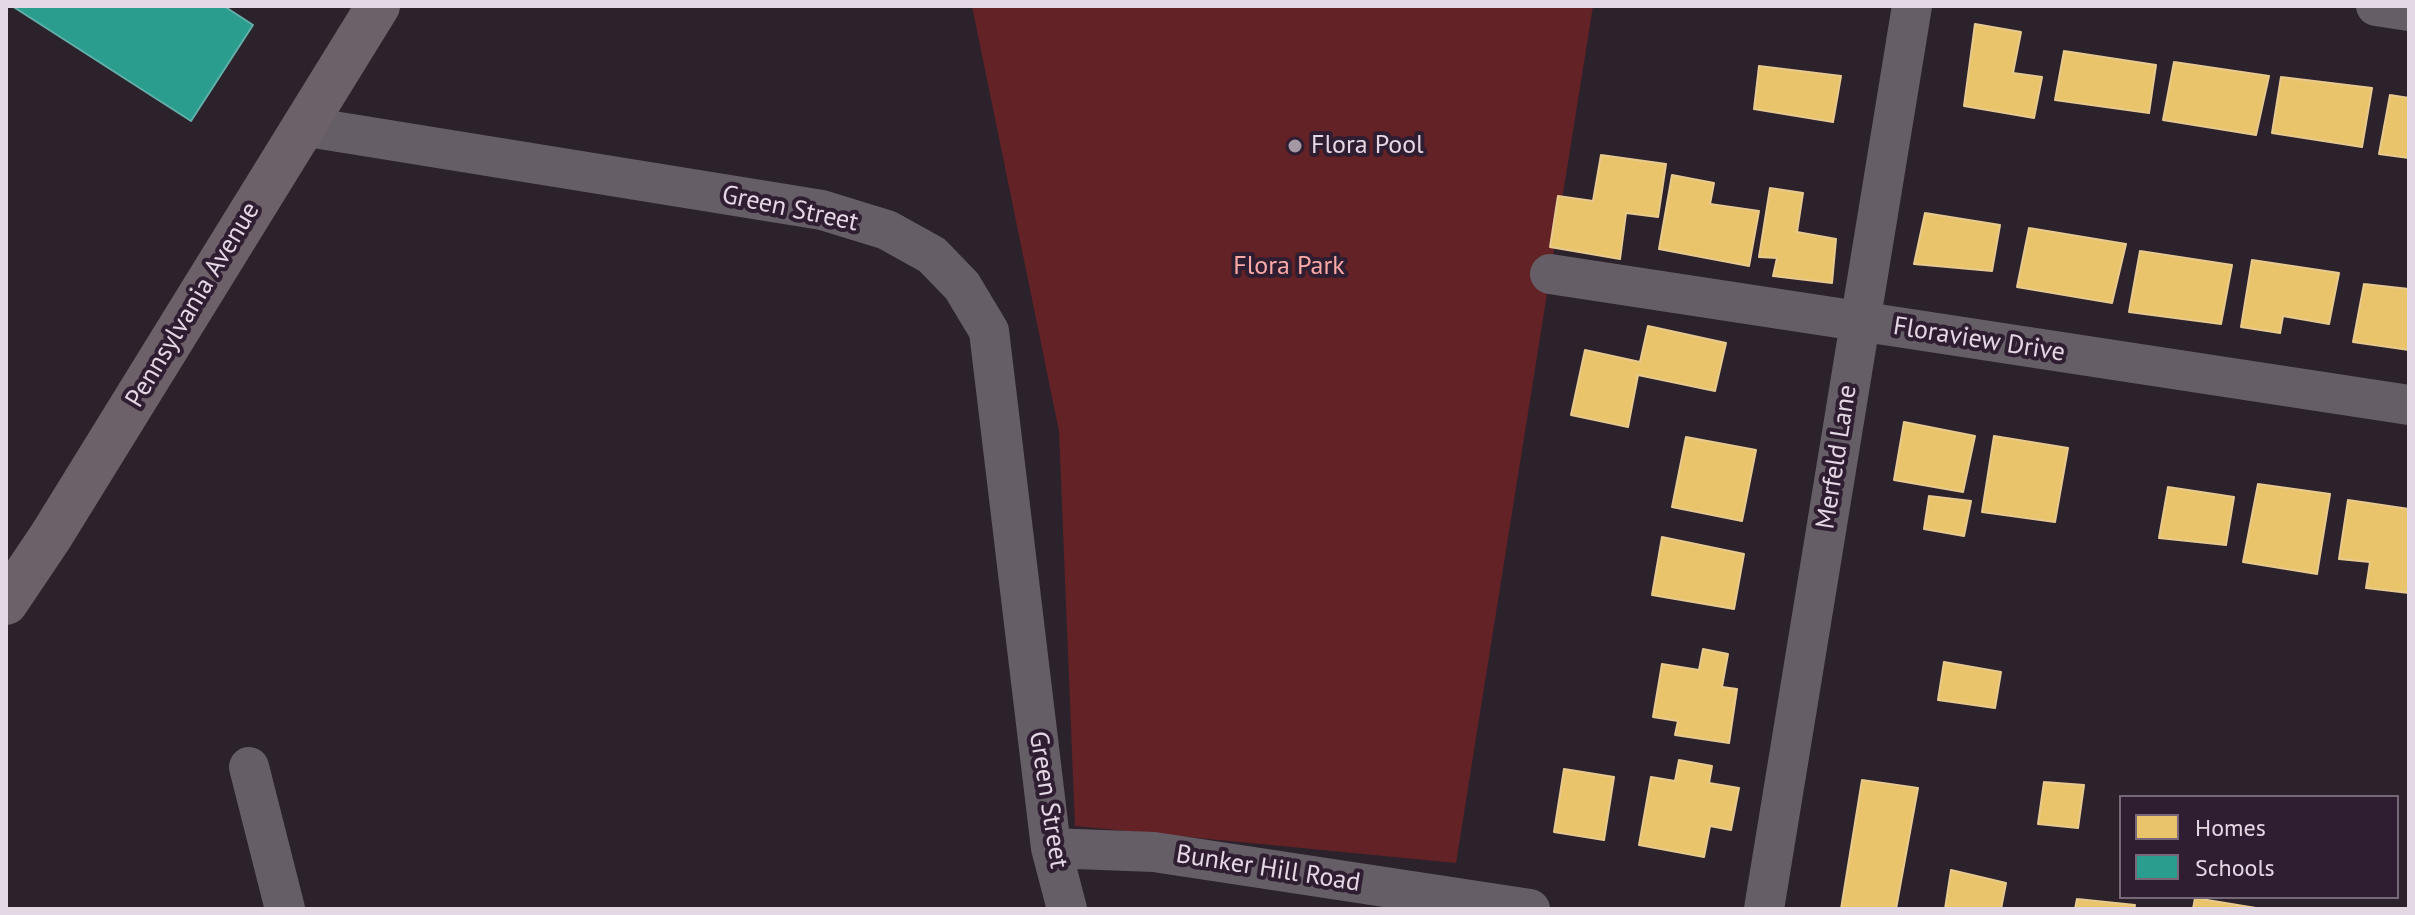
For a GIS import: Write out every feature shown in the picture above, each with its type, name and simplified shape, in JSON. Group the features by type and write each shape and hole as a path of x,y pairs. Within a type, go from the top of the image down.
{"main road":[{"name":"Pennsylvania Avenue","path":"6,603 51,536 378,6"}],"street":[{"name":"Merfeld Lane","path":"1764,909 1912,6"},
{"path":"2376,6 2409,11"},
{"name":"Green Street","path":"302,126 822,210 887,230 932,255 962,286 989,331 1051,848 1067,909"},
{"name":"Floraview Drive","path":"1550,274 2409,405"},
{"path":"249,767 285,909"},
{"name":"Bunker Hill Road","path":"1051,848 1154,852 1530,909"}],"green space":[{"name":"Flora Park","path":"972,6 1593,6 1456,863 1075,826 1059,431"}],"building: Homes":[{"path":"1975,24 2021,32 2013,73 2042,77 2034,118 1964,106"},
{"path":"2064,51 2156,65 2149,113 2055,100"},
{"path":"2174,62 2269,76 2256,135 2163,120"},
{"path":"1759,66 1841,76 1833,122 1754,109"},
{"path":"2281,77 2372,88 2362,147 2272,133"},
{"path":"2390,95 2409,98 2409,158 2379,154"},
{"path":"1601,155 1666,164 1658,217 1626,213 1620,259 1550,247 1558,196 1593,201"},
{"path":"1672,175 1714,183 1710,204 1759,211 1749,266 1659,249"},
{"path":"1770,188 1803,193 1797,232 1836,239 1832,283 1773,276 1777,258 1759,257"},
{"path":"1925,213 2000,225 1992,271 1914,264"},
{"path":"2029,228 2126,244 2112,303 2017,287"},
{"path":"2140,251 2232,265 2221,324 2129,312"},
{"path":"2252,260 2339,273 2329,324 2283,316 2280,333 2241,327"},
{"path":"2364,284 2409,289 2409,350 2353,342"},
{"path":"1648,326 1726,343 1715,391 1638,375 1628,427 1571,415 1585,350 1640,362"},
{"path":"1904,422 1975,436 1963,492 1894,480"},
{"path":"1994,436 2068,448 2055,522 1982,512"},
{"path":"1686,437 1756,450 1742,521 1672,507"},
{"path":"2258,484 2330,494 2317,574 2243,562"},
{"path":"2168,487 2234,497 2226,545 2159,538"},
{"path":"1929,496 1971,501 1964,536 1924,529"},
{"path":"2348,500 2409,509 2409,593 2366,588 2370,562 2339,559"},
{"path":"1662,537 1744,554 1734,609 1652,595"},
{"path":"1703,649 1728,654 1722,687 1737,689 1729,743 1675,735 1678,721 1653,717 1662,664 1699,670"},
{"path":"1944,662 2001,672 1995,708 1938,700"},
{"path":"1679,760 1712,766 1709,783 1739,788 1731,830 1710,826 1704,857 1639,845 1651,777 1675,781"},
{"path":"1564,769 1614,777 1604,840 1554,832"},
{"path":"1862,780 1918,788 1896,909 1841,909"},
{"path":"2044,782 2084,785 2078,828 2038,824"},
{"path":"1951,870 2006,883 2001,909 1945,909"},
{"path":"2077,899 2135,905 2134,909 2075,909"},
{"path":"2195,899 2201,899 2262,909 2193,909"}],"building: Schools":[{"path":"12,6 224,6 253,25 191,121"}],"place":[{"name":"Flora Pool","path":"1295,146"}]}
